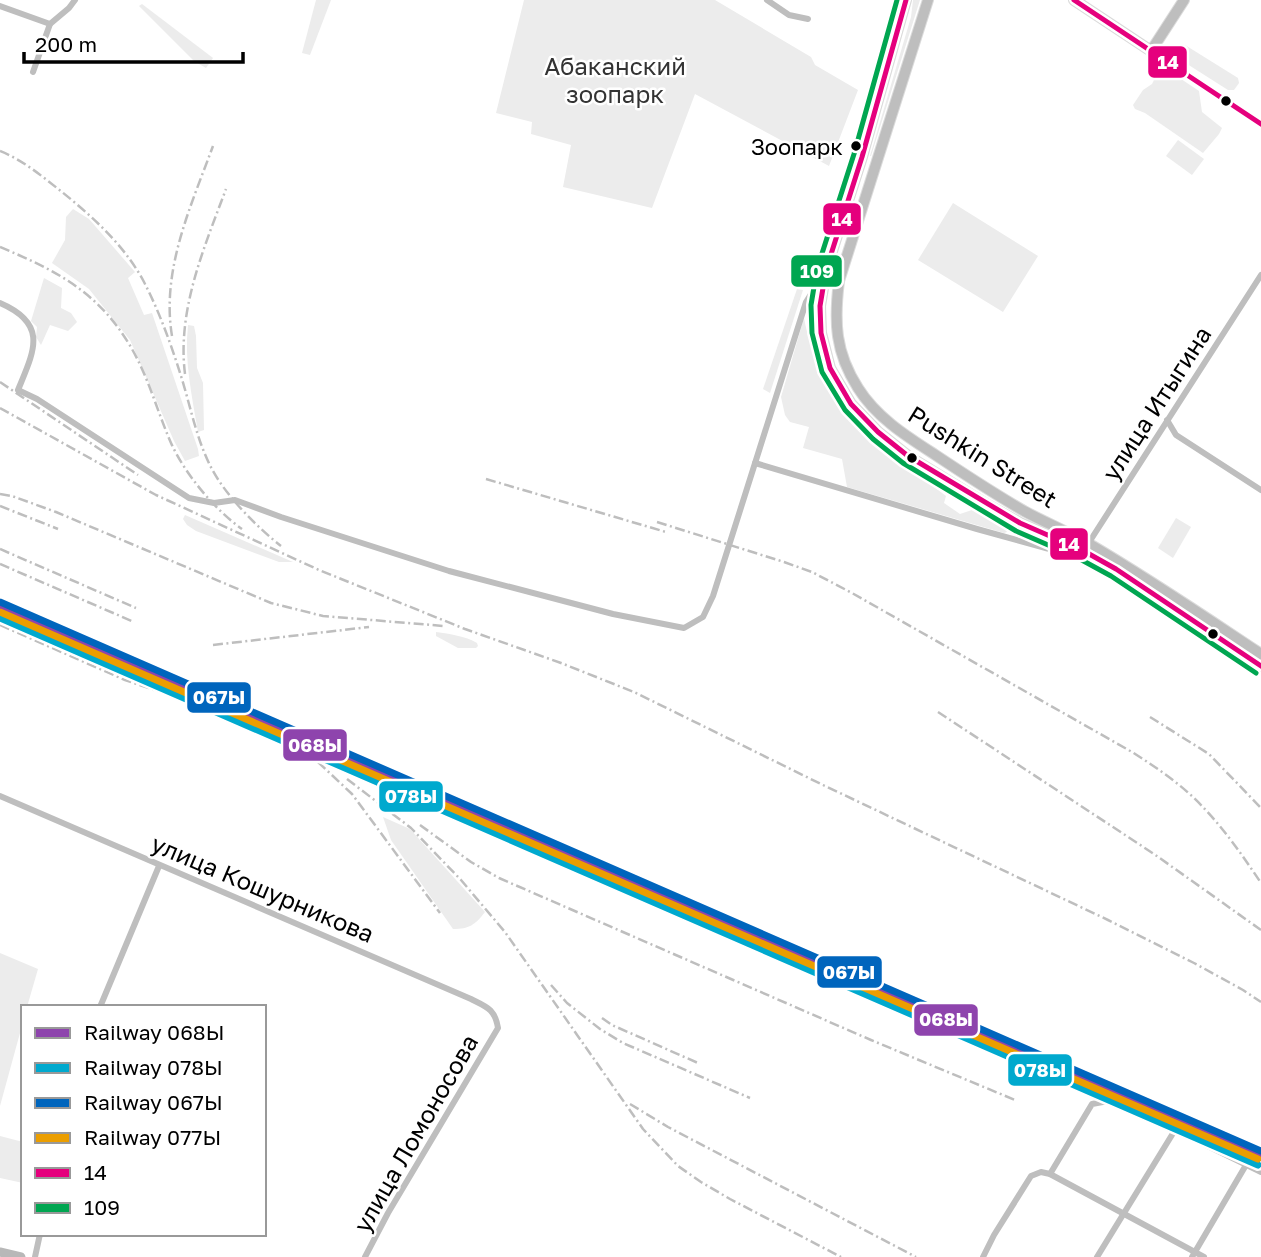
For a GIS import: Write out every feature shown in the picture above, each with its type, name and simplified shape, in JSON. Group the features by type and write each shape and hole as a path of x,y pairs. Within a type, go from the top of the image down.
{"main road":[{"name":"Pushkin Street","path":"906,0 826,270 820,306 821,333 830,368 851,404 878,432 908,456 1020,523 1086,547 1261,666"},
{"name":"Pushkin Street","path":"928,0 839,281 836,326 843,360 859,390 881,415 908,437 994,494 1160,587 1261,654"},
{"path":"1074,0 1151,51 1184,0"}],"street":[{"path":"33,72 50,24 75,0"},
{"path":"767,0 789,15 808,19"},
{"path":"0,6 50,24"},
{"path":"1151,51 1261,124"},
{"path":"0,303 26,320 34,336 33,354 18,390 190,498 214,503 235,500 449,571 613,614 684,628 703,617 713,596 806,302 826,270"},
{"name":"улица Итыгина","path":"1086,547 1261,275"},
{"path":"1167,420 1176,435 1261,490"},
{"path":"755,463 964,526 1054,550 1086,547"},
{"name":"улица Кошурникова","path":"0,796 471,999 489,1008 496,1017 498,1028"},
{"path":"101,1005 159,866"},
{"name":"улица Ломоносова","path":"365,1257 388,1213 498,1028"},
{"path":"1050,1174 1092,1104 1108,1101 1261,1172"},
{"path":"1097,1257 1175,1130"},
{"path":"1194,1255 1246,1165"},
{"path":"983,1257 1031,1176 1041,1172 1050,1174 1124,1214 1194,1255 1204,1257"},
{"path":"36,1257 40,1236"},
{"path":"0,1252 21,1257"}],"green space":[{"path":"316,0 331,0 310,55 302,53"},
{"name":"Абаканский зоопарк","path":"524,0 715,0 811,57 815,65 858,90 829,166 695,94 652,208 563,187 571,145 531,134 532,122 496,113"},
{"path":"913,0 920,0 870,156 911,17"},
{"path":"142,4 213,58 206,68 194,61 139,6"},
{"path":"1179,45 1185,45 1238,78 1239,83 1234,90 1228,90 1184,62"},
{"path":"1169,71 1199,91 1202,112 1222,128 1203,153 1135,109 1133,105 1143,90 1152,84 1157,74"},
{"path":"1178,140 1204,159 1192,175 1166,156"},
{"path":"953,203 1038,256 1003,312 918,260"},
{"path":"73,209 89,219 135,272 128,278 144,315 152,313 199,456 185,461 130,340 89,289 52,263 65,240 66,217"},
{"path":"44,278 62,288 61,308 71,313 77,322 68,331 50,325 41,345 36,337 37,327 31,321"},
{"path":"797,289 803,290 770,393 763,389"},
{"path":"804,318 811,346 828,385 863,431 946,496 944,503 960,514 972,510 1005,528 1007,532 847,487 842,459 803,448 809,427 790,422 785,415 781,397"},
{"path":"188,325 194,326 197,368 203,383 204,430 198,432 188,365"},
{"path":"185,515 293,562 279,562 196,531 187,525 183,519"},
{"path":"1176,518 1191,527 1173,558 1158,548"},
{"path":"436,632 467,639 478,646 458,648 436,636"},
{"path":"383,817 410,829 485,912 478,920 468,927 453,929 391,840"},
{"path":"0,953 38,969 28,1005 21,1005 21,1029 0,1106"},
{"path":"0,1136 21,1141 21,1183 0,1178"}],"railway":[{"path":"172,336 170,311 174,263 187,215 213,146"},
{"path":"0,151 32,169 74,202 97,222 128,256 155,304 207,460 244,512 281,546"},
{"path":"185,374 185,326 194,280 226,189"},
{"path":"0,247 39,264 73,284 89,296 117,326 136,356 171,443 184,467 211,501 242,529"},
{"path":"0,382 138,475"},
{"path":"0,408 156,495 319,570 465,629 634,692 1108,920 1194,963 1261,1002"},
{"path":"486,479 666,532"},
{"path":"0,494 56,512 271,603 323,616 444,626"},
{"path":"0,506 58,529"},
{"path":"657,522 812,572 1132,752 1172,779 1204,808 1261,883"},
{"path":"0,549 136,608"},
{"path":"0,564 134,622"},
{"path":"0,625 125,680 228,715"},
{"path":"213,645 369,627"},
{"path":"938,712 1154,854 1261,930"},
{"path":"1150,717 1209,754 1261,808"},
{"path":"318,762 352,794 440,913"},
{"path":"347,779 411,828 461,880 505,932 643,1129 678,1166 730,1199 841,1257"},
{"path":"420,825 471,862 499,878 1015,1100"},
{"path":"551,985 567,1003 623,1043 750,1098"},
{"path":"602,1018 698,1063"},
{"path":"630,1104 668,1127 916,1257"}],"rail line":[{"name":"067Ы","path":"0,602 1261,1151"},
{"name":"068Ы","path":"0,608 1261,1157"},
{"name":"077Ы","path":"0,612 1258,1159"},
{"name":"078Ы","path":"0,618 1258,1165"}],"transit line":[{"name":"109","path":"897,0 854,154 817,269 811,305 812,333 822,372 845,410 873,439 903,463 1016,531 1078,558 1111,576 1256,673"},
{"name":"14","path":"906,0 862,157 826,270 820,306 821,333 830,368 851,404 878,432 908,456 1020,523 1082,550 1116,569 1261,666"},
{"name":"14","path":"1074,0 1261,124"}],"place":[{"name":"Зоопарк","path":"856,146"}]}
